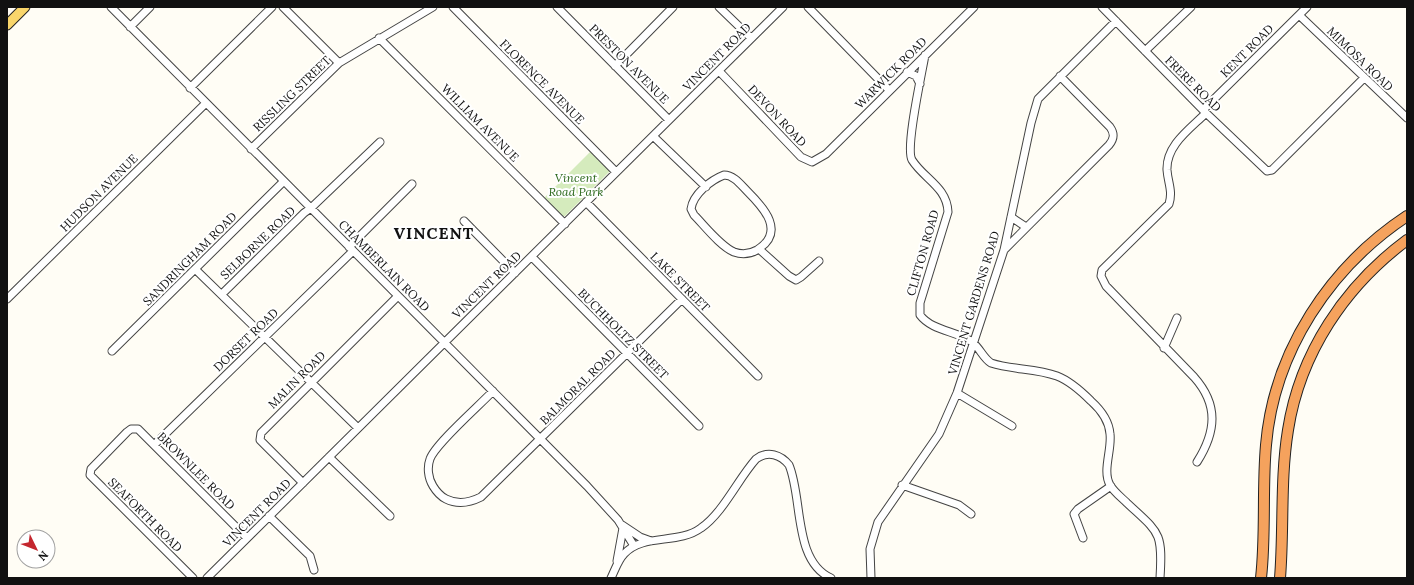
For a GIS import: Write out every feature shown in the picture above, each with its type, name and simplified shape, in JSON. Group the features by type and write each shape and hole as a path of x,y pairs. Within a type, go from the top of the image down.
{"highway":[{"path":"1261,578 1266,444 1280,378 1296,340 1317,304 1342,272 1366,246 1407,216"},
{"path":"1280,578 1285,454 1293,403 1299,384 1320,337 1335,312 1375,265 1407,240"},
{"path":"1375,265 1407,246"}],"main road":[{"path":"7,25 25,7"}],"street":[{"name":"CHAMBERLAIN ROAD","path":"111,7 283,182 311,208 493,391 622,526 634,546"},
{"path":"130,27 150,7"},
{"path":"190,88 272,7"},
{"path":"283,7 339,63"},
{"name":"RISSLING STREET","path":"251,149 339,63 433,7"},
{"name":"FLORENCE AVENUE","path":"453,7 616,172"},
{"path":"559,10 568,7"},
{"path":"615,66 673,7"},
{"path":"719,7 751,38"},
{"name":"VINCENT ROAD","path":"207,578 783,7"},
{"path":"808,7 888,90"},
{"name":"WARWICK ROAD","path":"823,156 888,90 974,7"},
{"name":"FRERE ROAD","path":"1102,7 1205,112 1265,170 1272,170 1364,78"},
{"path":"1145,51 1191,7"},
{"name":"KENT ROAD","path":"1164,348 1106,286 1102,280 1101,273 1168,204 1172,191 1167,172 1169,154 1174,145 1307,7"},
{"name":"PRESTON AVENUE","path":"559,10 669,120"},
{"name":"MIMOSA ROAD","path":"1299,15 1407,118"},
{"name":"VINCENT GARDENS ROAD","path":"871,578 870,549 875,529 882,515 902,485 939,434 958,393 1004,250 1035,106 1038,99 1116,21"},
{"name":"WILLIAM AVENUE","path":"379,38 565,224"},
{"name":"CLIFTON ROAD","path":"925,54 911,138 910,154 912,160 941,191 948,204 948,212 919,309 920,315 929,322 973,343"},
{"name":"DEVON ROAD","path":"719,71 801,158 812,162 823,156"},
{"path":"907,72 916,76 920,84"},
{"path":"1004,250 1109,145 1114,138 1113,130 1060,76"},
{"name":"HUDSON AVENUE","path":"7,298 206,103"},
{"path":"653,136 706,186"},
{"name":"SELBORNE ROAD","path":"222,294 304,213 380,142"},
{"path":"730,175 763,208 767,213 770,227 769,235 759,249 752,253 743,254 734,252 728,248 694,214 692,204 706,186 718,178 730,175"},
{"name":"SANDRINGHAM ROAD","path":"112,352 283,182"},
{"name":"DORSET ROAD","path":"154,445 264,338 412,184"},
{"name":"LAKE STREET","path":"586,202 758,376"},
{"path":"1011,217 1026,227"},
{"path":"464,221 515,273"},
{"path":"759,249 789,276 796,280 819,261"},
{"name":"BUCHHOLTZ STREET","path":"532,257 699,426"},
{"path":"195,269 222,294 310,383 358,428"},
{"name":"MALIN ROAD","path":"303,483 264,444 260,436 264,428 398,296"},
{"name":"BALMORAL ROAD","path":"493,391 440,445 430,458 428,473 432,484 437,492 444,498 453,502 463,503 473,501 491,488 682,299"},
{"path":"1177,318 1164,348 1200,383 1212,410 1211,434 1206,448 1197,462"},
{"path":"973,343 985,359 991,363 1058,376 1080,391 1094,404 1106,419 1109,426 1110,436 1108,469 1110,486 1147,520 1159,536 1161,544 1160,578"},
{"path":"958,393 1012,426"},
{"name":"BROWNLEE ROAD","path":"94,466 127,432 131,429 138,429 246,538"},
{"path":"611,578 623,556 634,546 652,541 685,536 702,528 716,513 756,459 764,454 774,455 785,460 792,472 803,532 810,558 816,567 831,578"},
{"path":"329,457 390,516"},
{"name":"SEAFORTH ROAD","path":"94,466 89,471 90,475 193,578"},
{"path":"902,485 959,505 971,514"},
{"path":"1083,538 1074,514 1078,509 1110,486"},
{"path":"269,516 310,556 314,570"},
{"path":"616,567 622,526 640,537 652,541"}],"green space":[{"name":"Vincent Road Park","path":"591,151 609,169 609,172 565,216 562,216 543,199"}],"district":[{"name":"VINCENT","path":"434,233"}]}
